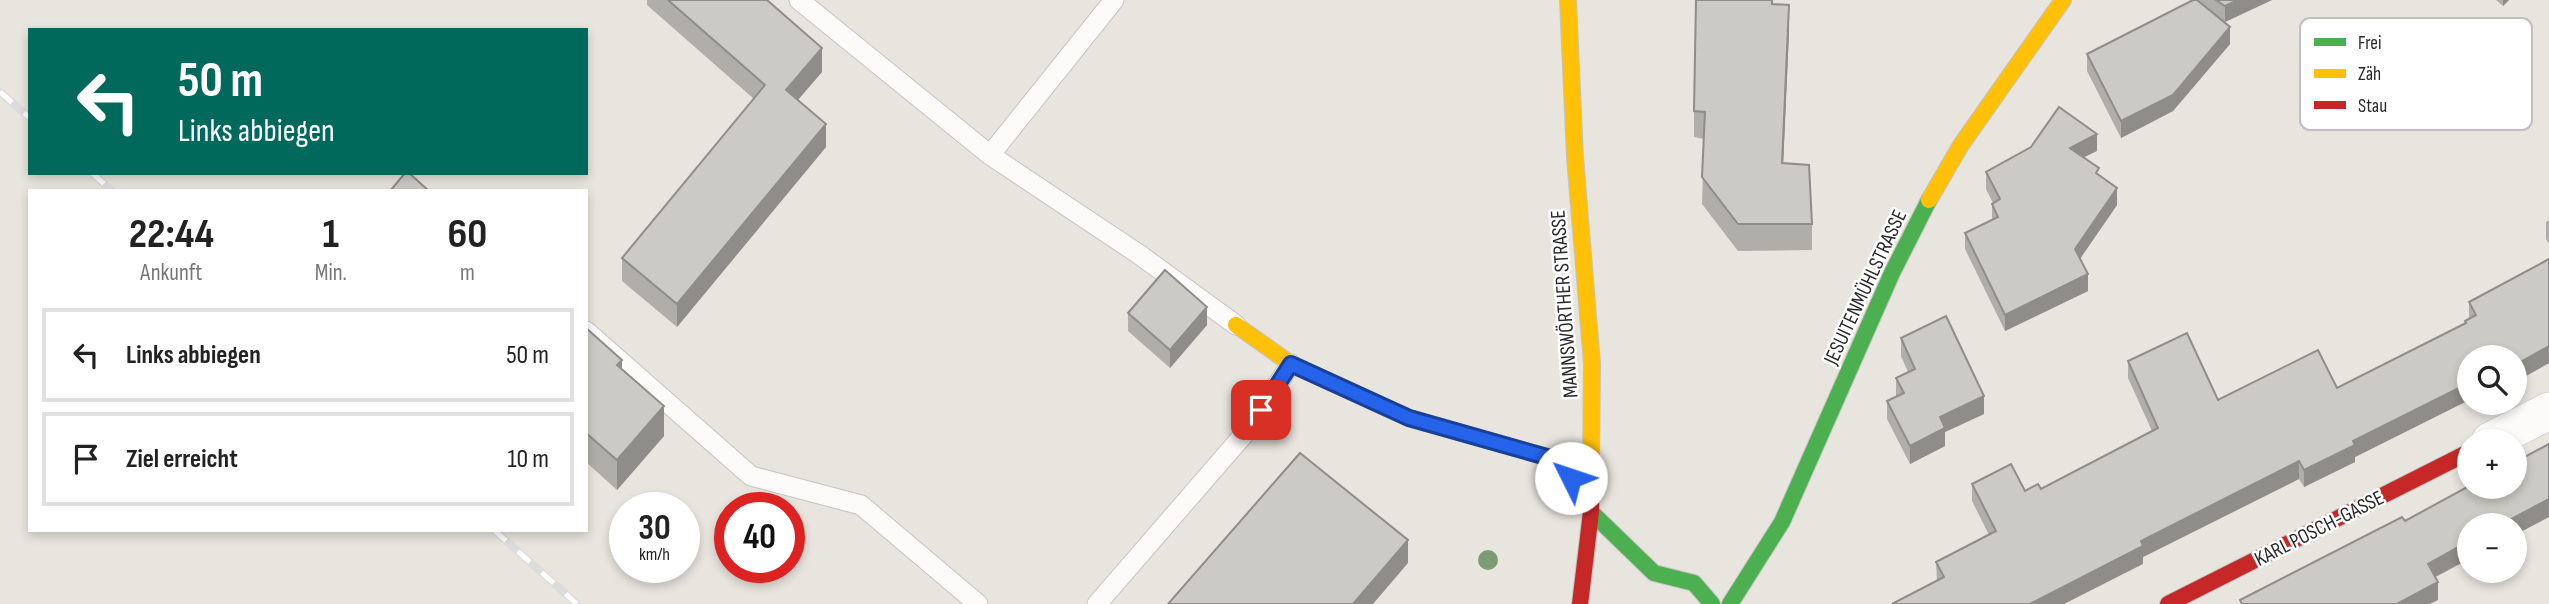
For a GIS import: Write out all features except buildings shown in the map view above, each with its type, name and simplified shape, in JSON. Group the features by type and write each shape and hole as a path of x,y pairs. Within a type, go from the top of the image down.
{"street":[{"name":"MANNSWÖRTHER STRASSE","path":"1568,0 1574,157 1592,364 1591,512 1580,604"},
{"name":"JESUITENMÜHLSTRASSE","path":"1730,604 1782,522 1892,273 1929,201 1961,145 2063,0"},
{"path":"1236,325 1291,364 1409,418 1561,461 1591,512 1654,573 1686,579 1712,604"},
{"path":"2514,429 2549,411"},
{"name":"KARL POSCH-GASSE","path":"2168,604 2457,458"}],"lane":[{"path":"799,0 990,155 1140,255 1236,325"},
{"path":"990,155 1114,0"},
{"path":"588,333 751,476 861,505 978,604"},
{"path":"1097,604 1246,432 1291,364"}],"railway":[{"path":"0,92 28,116"},
{"path":"94,175 110,189"},
{"path":"496,532 577,604"}],"traffic: fast":[{"path":"1730,604 1782,522 1892,273 1929,200"},
{"path":"1578,490 1591,512 1654,573 1694,583 1712,604"}],"traffic: slow":[{"path":"1568,0 1575,157 1592,364 1591,459"},
{"path":"1929,200 1961,145 2063,0"},
{"path":"1236,325 1291,364 1409,418 1561,461 1578,490"}],"traffic: jam":[{"path":"2168,604 2457,458"},
{"path":"1580,604 1591,512 1591,459"}],"route":[{"path":"1261,410 1291,364 1409,418 1561,461 1571,478"}]}
